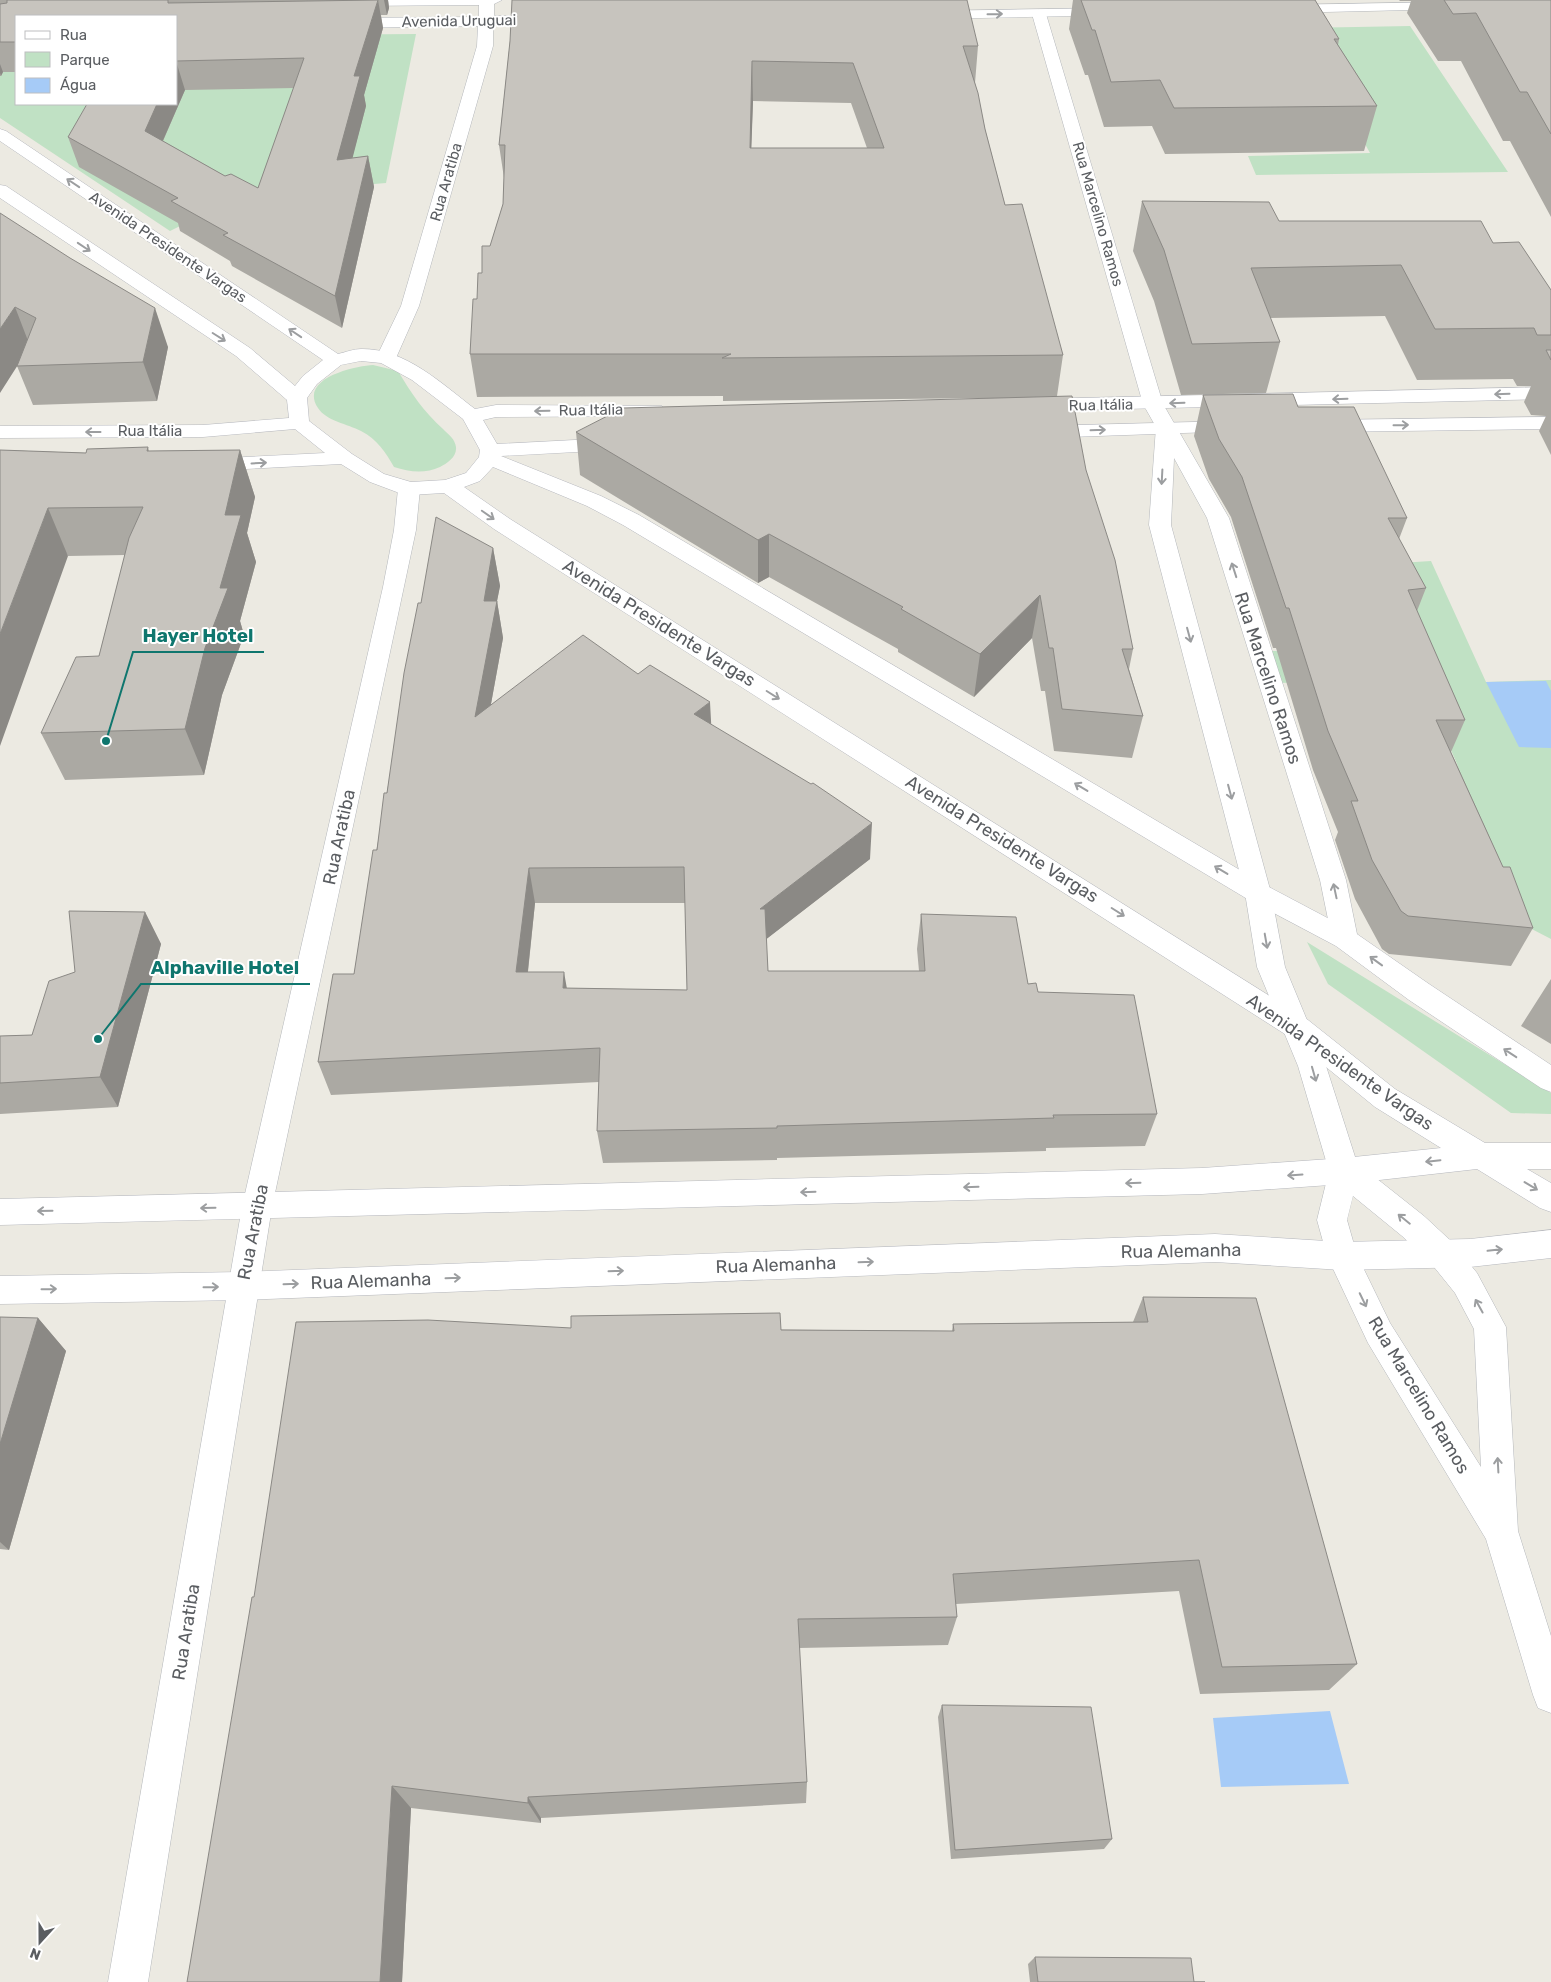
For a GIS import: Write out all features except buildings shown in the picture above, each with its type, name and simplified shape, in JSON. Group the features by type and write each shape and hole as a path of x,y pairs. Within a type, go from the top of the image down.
{"main road":[{"name":"Rua Aratiba","path":"386,358 413,297 485,46 487,0"},
{"name":"Avenida Uruguai","path":"338,2 495,0"},
{"path":"1266,10 1462,6"},
{"path":"921,15 1036,7 1128,12"},
{"name":"Rua Marcelino Ramos","path":"1036,7 1153,404 1218,518 1333,880 1345,939"},
{"name":"Avenida Uruguai","path":"326,23 565,20"},
{"name":"Avenida Presidente Vargas","path":"0,134 335,360"},
{"path":"0,190 243,352 297,398"},
{"path":"490,454 473,477 448,486 409,489 377,478 345,458 299,422 297,398 310,380 335,360 362,355 386,358 419,376 471,416 490,454 594,501 631,520 1258,892 1345,939 1419,992 1551,1080"},
{"name":"Rua Itália","path":"1015,406 1551,393"},
{"name":"Rua Itália","path":"471,416 496,411 671,410"},
{"name":"Rua Itália","path":"0,432 202,431 299,422"},
{"path":"1303,426 1551,423"},
{"name":"Rua Itália","path":"1026,432 1254,427"},
{"name":"Rua Marcelino Ramos","path":"1165,428 1160,525 1258,892 1271,967 1298,1028 1312,1066 1344,1171 1332,1220 1342,1256 1379,1333 1501,1531"},
{"name":"Rua Itália","path":"490,454 630,444"},
{"name":"Rua Itália","path":"184,466 345,458"},
{"name":"Avenida Presidente Vargas","path":"448,486 502,524 1298,1028 1385,1098 1551,1198"},
{"name":"Rua Aratiba","path":"128,1982 242,1286 257,1207 394,587 405,530 409,489"},
{"path":"0,1212 257,1207 1202,1181 1344,1171 1481,1156 1551,1156"},
{"name":"Rua Marcelino Ramos","path":"1344,1171 1413,1226 1440,1252 1466,1283 1490,1327 1501,1531 1551,1696"},
{"name":"Rua Alemanha","path":"0,1290 242,1286 1215,1248 1342,1256 1440,1252 1470,1253 1551,1244"}],"green space":[{"path":"1410,26 1508,172 1256,175 1248,156 1370,153 1301,28"},
{"path":"416,34 386,183 243,195 170,231 0,118 0,38 15,37 15,105 178,105 178,36"},
{"path":"373,365 398,371 424,409 451,437 456,451 448,462 440,467 423,471 411,471 394,467 372,438 361,431 326,416 318,408 314,398 316,389 322,381 343,371"},
{"path":"1431,561 1486,682 1551,680 1551,939 1503,914 1457,764 1421,680 1276,683 1265,651 1361,651 1384,564"},
{"path":"1307,942 1551,1093 1551,1114 1511,1113 1328,984"}],"water":[{"path":"1546,681 1551,691 1551,748 1519,747 1486,682"},
{"path":"1330,1711 1349,1784 1221,1787 1213,1718"}],"place":[{"name":"Hayer Hotel","path":"106,741"},
{"name":"Alphaville Hotel","path":"98,1039"}]}
